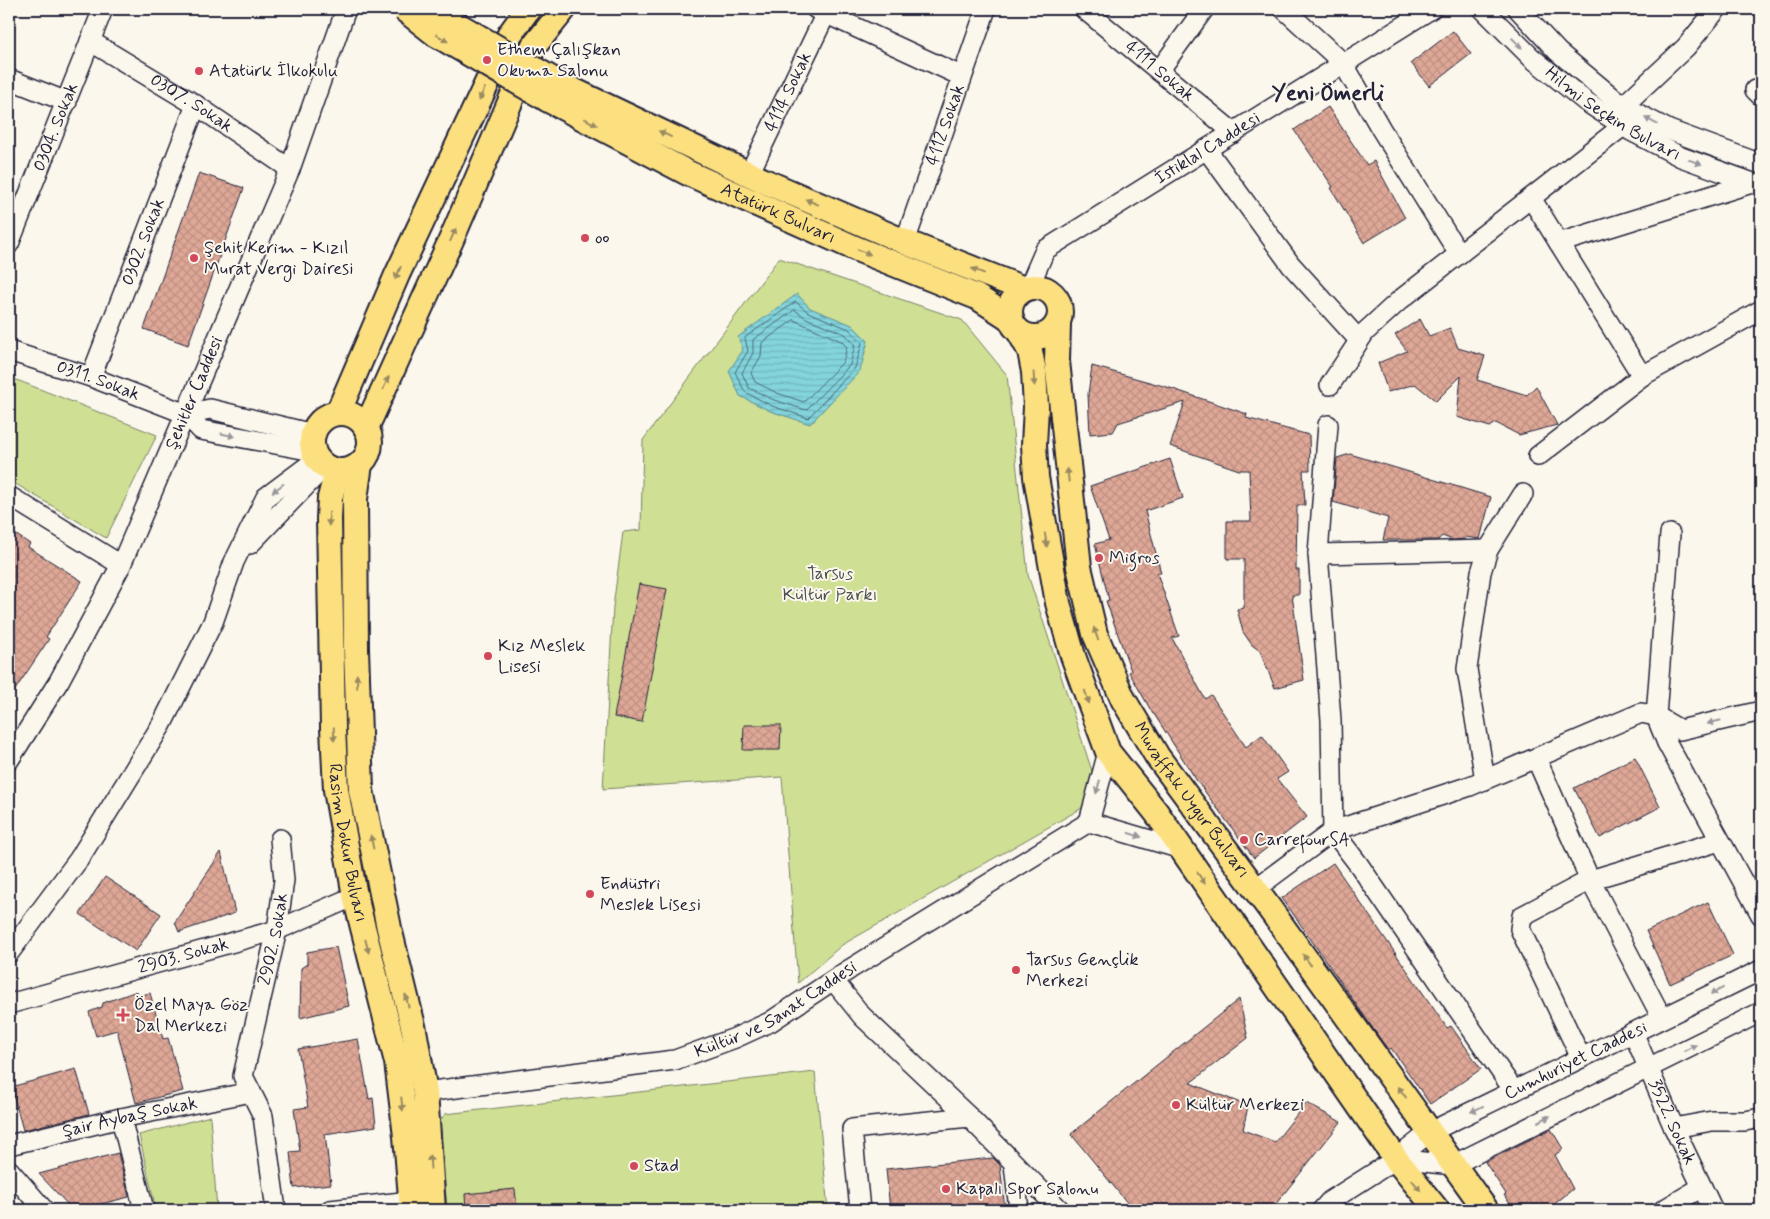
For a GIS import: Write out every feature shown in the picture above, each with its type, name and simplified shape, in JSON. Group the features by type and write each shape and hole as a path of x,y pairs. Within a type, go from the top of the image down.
{"main road":[{"path":"404,9 437,36 554,92"},
{"path":"436,9 449,20 554,92"},
{"path":"338,413 397,275 510,34 528,9"},
{"path":"366,428 452,238 534,46 564,9"},
{"name":"Atatürk Bulvarı","path":"554,92 905,242 1026,288"},
{"name":"Atatürk Bulvarı","path":"554,92 688,173 857,249 977,297 1016,326"},
{"path":"1037,286 1046,288 1058,300 1061,308 1058,324 1045,336 1036,337 1016,326 1009,312 1013,298 1026,288 1037,286"},
{"name":"Muvaffak Uygur Bulvarı","path":"1058,324 1056,358 1079,567 1095,634 1123,698 1157,756 1486,1210"},
{"name":"Muvaffak Uygur Bulvarı","path":"1016,326 1030,351 1034,372 1036,476 1058,603 1073,656 1108,752 1156,812 1396,1159 1437,1210"},
{"path":"338,413 354,416 366,428 370,443 366,458 360,464 345,471 321,456 316,428 325,418 338,413"},
{"name":"Rasim Dokur Bulvarı","path":"321,456 330,498 333,728 336,790 354,896 397,1062 412,1206"},
{"path":"360,464 355,509 356,648 361,790 414,1030 425,1092 434,1210"}],"street":[{"name":"0304. Sokak","path":"9,244 103,9"},
{"name":"Şehitler Caddesi","path":"9,760 58,681 121,565 290,169 346,9"},
{"name":"4112 Sokak","path":"905,242 961,76 986,9"},
{"name":"4111 Sokak","path":"1084,9 1234,133"},
{"path":"1160,71 1204,9"},
{"path":"1284,9 1343,63 1381,130 1460,254"},
{"name":"İstiklal Caddesi","path":"1026,288 1045,250 1431,9"},
{"name":"Hilmi Seçkin Bulvarı","path":"1483,9 1532,58 1585,101 1623,126 1681,156 1756,184"},
{"name":"Hilmi Seçkin Bulvarı","path":"1518,9 1558,52 1623,106 1669,130 1761,164"},
{"path":"1623,106 1686,47 1716,9"},
{"path":"823,10 961,76"},
{"name":"4114 Sokak","path":"749,174 823,10"},
{"name":"0307. Sokak","path":"90,41 196,106 290,169"},
{"path":"9,80 67,102"},
{"name":"0302. Sokak","path":"91,377 196,106"},
{"path":"1330,385 1365,332 1400,300 1623,126"},
{"path":"1206,150 1291,265 1359,340"},
{"path":"1559,243 1756,184"},
{"path":"1531,198 1642,376"},
{"path":"1538,456 1642,376 1761,310"},
{"name":"0311. Sokak","path":"9,350 91,377 186,414"},
{"path":"9,953 79,859 162,724 213,622 234,562 266,497 321,456 210,408 186,414"},
{"path":"1328,425 1318,554 1331,720 1333,831 1359,865 1514,1091"},
{"path":"1484,780 1467,669 1482,572 1488,550 1523,494"},
{"path":"9,496 121,565"},
{"path":"1670,534 1656,716 1667,743 1761,915"},
{"path":"1318,554 1488,550"},
{"path":"1255,889 1333,831 1470,786 1641,713 1656,716 1680,730 1761,711"},
{"path":"1108,752 1088,822 1181,849"},
{"path":"1536,758 1590,880 1662,1018"},
{"name":"Kültür ve Sanat Caddesi","path":"425,1092 675,1060 735,1038 770,1022 1088,822"},
{"name":"2902. Sokak","path":"276,1210 263,1116 242,1076 277,930 284,880 280,839"},
{"path":"1581,1058 1520,929 1522,916 1590,880 1720,841"},
{"name":"2903. Sokak","path":"9,1004 277,930 354,896"},
{"name":"Cumhuriyet Caddesi","path":"1322,1210 1330,1201 1396,1159 1430,1132 1761,970"},
{"path":"834,980 862,1016 969,1117 1060,1210"},
{"path":"1396,1159 1453,1164 1761,1012"},
{"name":"3522. Sokak","path":"1634,1032 1674,1128 1713,1210"},
{"name":"Şair Aybaş Sokak","path":"9,1145 121,1118 251,1092"},
{"path":"860,1210 852,1129 969,1117"},
{"path":"121,1118 144,1210"},
{"path":"1674,1128 1712,1121 1745,1121 1761,1118"},
{"path":"1014,1164 1019,1210"},
{"path":"9,1170 44,1210"},
{"path":"1663,1210 1702,1187"},
{"path":"330,1210 412,1206"}],"green space":[{"name":"Tarsus Kültür Parkı","path":"779,258 962,320 1007,375 1028,575 1093,774 1082,808 842,945 798,983 782,777 603,789 613,607 623,532 641,530 643,440"},
{"path":"9,377 157,435 106,538 9,480"},
{"name":"Stad","path":"815,1072 828,1210 447,1210 440,1121 445,1114"},
{"path":"210,1116 217,1210 156,1210 139,1135"}],"water":[{"path":"797,294 810,308 852,325 868,341 860,371 810,424 770,411 740,396 729,371 743,350 738,337"}],"building":[{"path":"1453,31 1471,54 1429,86 1411,63"},
{"path":"1328,107 1367,165 1374,161 1405,218 1364,243 1331,188 1333,187 1294,130"},
{"name":"Şehit Kerim - Kızıl Murat Vergi Dairesi","path":"199,173 244,188 188,345 144,329"},
{"path":"1420,319 1429,336 1450,328 1458,348 1485,356 1477,380 1527,395 1536,386 1557,425 1519,435 1496,423 1490,427 1457,417 1461,376 1436,401 1415,384 1388,392 1378,363 1407,351 1395,335"},
{"path":"1092,366 1167,387 1247,414 1246,418 1309,435 1310,470 1303,470 1305,505 1297,505 1296,570 1299,570 1299,595 1292,595 1304,680 1275,688 1260,651 1252,645 1243,632 1237,609 1244,608 1244,559 1227,559 1227,521 1251,521 1249,470 1239,470 1170,446 1185,402 1118,423 1113,432 1090,434 1088,394"},
{"path":"1350,454 1491,497 1480,539 1466,537 1465,539 1453,540 1442,536 1438,540 1383,540 1388,518 1333,502 1337,458"},
{"path":"1170,459 1183,498 1145,511 1161,573 1157,573 1179,636 1172,638 1205,699 1211,695 1246,747 1262,735 1288,772 1277,779 1307,817 1254,858 1197,781 1153,714 1129,672 1131,671 1106,601 1109,600 1095,544 1109,540 1090,486"},
{"path":"9,530 30,544 28,547 82,581 46,637 49,639 9,699"},
{"path":"639,584 667,589 642,722 614,717"},
{"path":"744,725 781,725 780,750 743,750"},
{"path":"1635,757 1660,807 1600,838 1574,788"},
{"path":"221,852 235,913 179,932 175,922"},
{"path":"1333,863 1447,1028 1451,1026 1481,1069 1430,1104 1391,1048 1388,1050 1282,898"},
{"path":"105,877 161,914 136,951 80,914"},
{"path":"1708,902 1733,955 1670,984 1646,931"},
{"path":"336,947 349,1006 300,1018 301,968 307,964 307,952"},
{"path":"137,991 138,996 150,993 163,1039 168,1038 183,1091 136,1103 117,1030 96,1036 89,1012 102,1007 103,1003"},
{"name":"Kültür Merkezi","path":"1239,999 1248,1038 1190,1083 1248,1106 1243,1130 1275,1142 1306,1103 1341,1122 1271,1210 1133,1210 1071,1134"},
{"path":"358,1039 369,1099 373,1098 376,1126 325,1134 331,1184 294,1188 290,1152 300,1151 294,1109 308,1107 298,1049"},
{"path":"76,1069 89,1114 23,1130 11,1087"},
{"path":"1551,1129 1563,1149 1555,1155 1573,1189 1547,1210 1514,1210 1485,1162"},
{"path":"118,1153 129,1197 93,1206 94,1210 71,1210 39,1174"},
{"name":"Kapalı Spor Salonu","path":"993,1158 1000,1165 1005,1210 890,1210 886,1169"},
{"path":"515,1189 517,1210 466,1210 465,1194"}],"place":[{"name":"Ethem Çalışkan Okuma Salonu","path":"487,60"},
{"name":"Atatürk İlkokulu","path":"199,71"},
{"name":"oo","path":"585,238"},
{"name":"Şehit Kerim - Kızıl Murat Vergi Dairesi","path":"194,258"},
{"name":"Migros","path":"1099,558"},
{"name":"Kız Meslek Lisesi","path":"488,656"},
{"name":"CarrefourSA","path":"1244,840"},
{"name":"Endüstri Meslek Lisesi","path":"590,894"},
{"name":"Tarsus Gençlik Merkezi","path":"1016,970"},
{"name":"Özel Maya Göz Dal Merkezi","path":"123,1015"},
{"name":"Kültür Merkezi","path":"1176,1105"},
{"name":"Stad","path":"634,1166"},
{"name":"Kapalı Spor Salonu","path":"946,1189"}],"district":[{"name":"Yeni Ömerli","path":"1328,94"}]}
